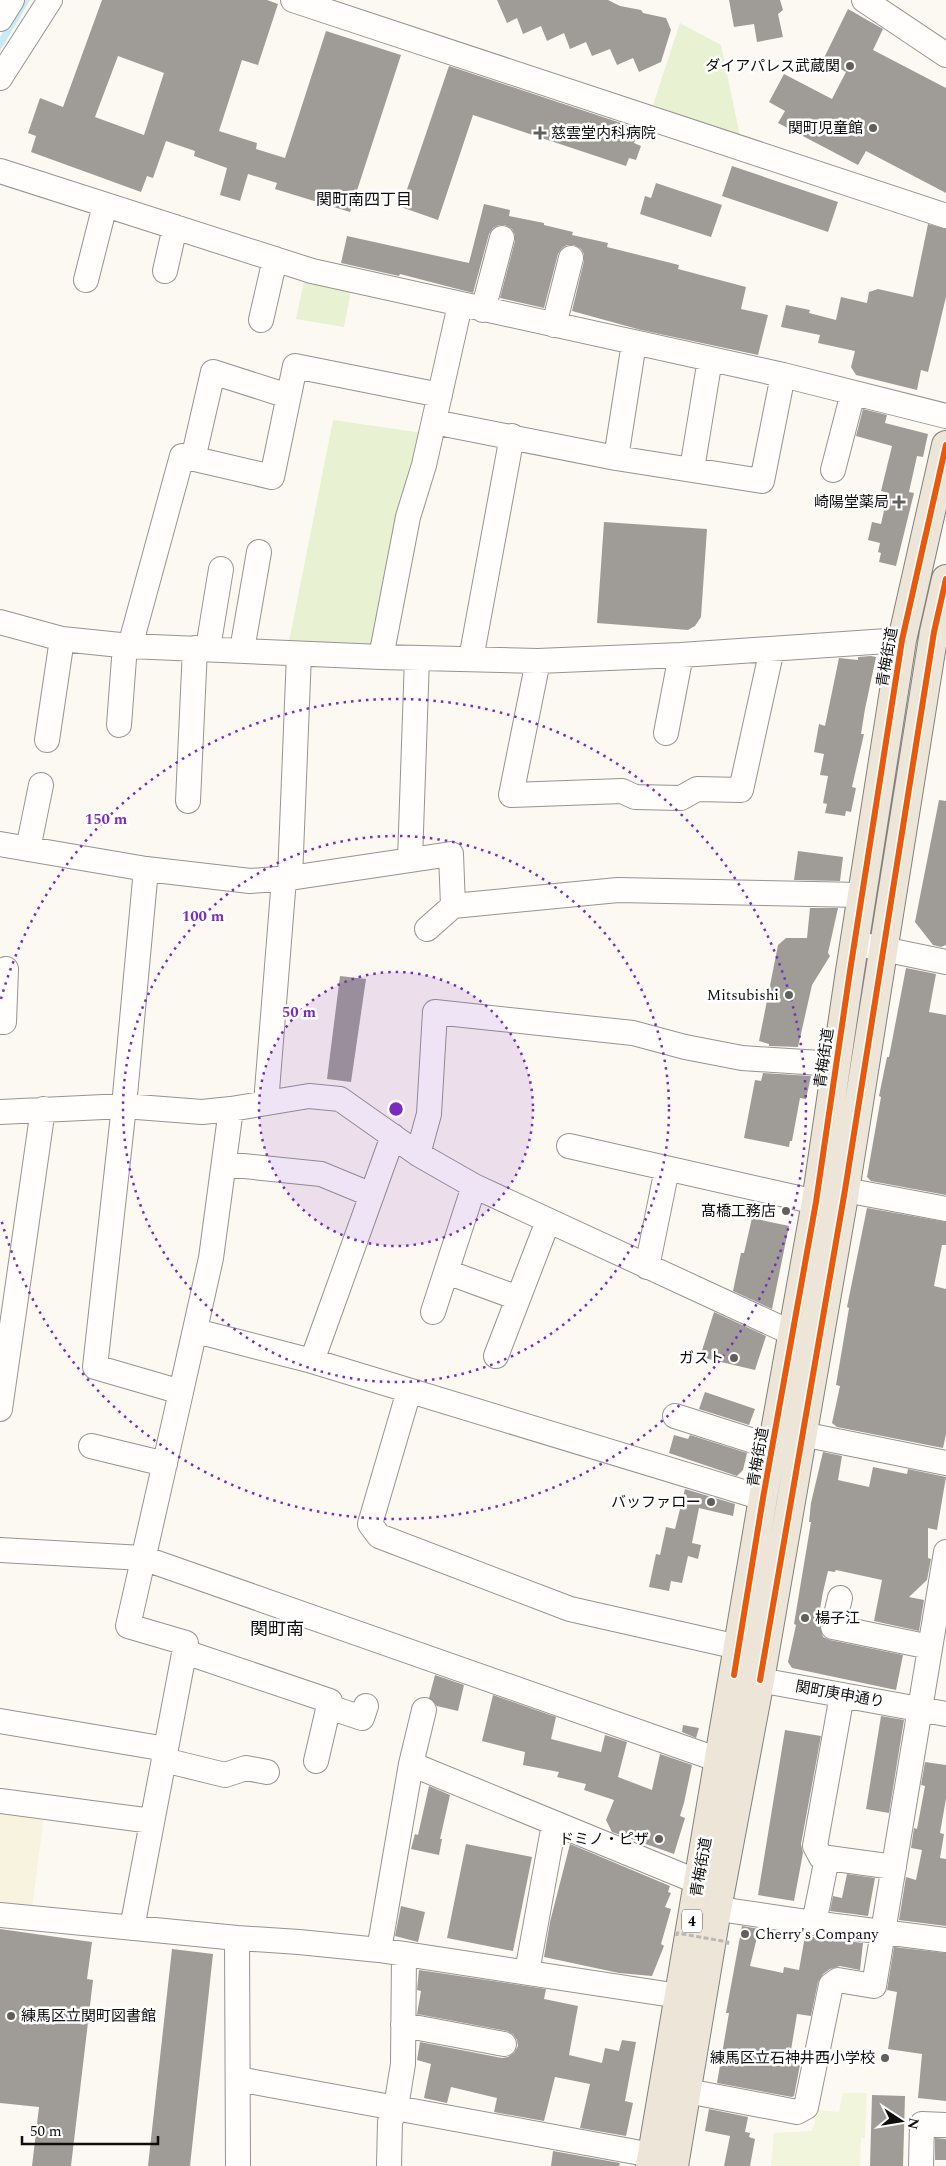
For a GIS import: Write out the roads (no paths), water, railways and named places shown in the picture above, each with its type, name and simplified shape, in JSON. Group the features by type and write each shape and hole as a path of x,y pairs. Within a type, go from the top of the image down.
{"main road":[{"name":"青梅街道","path":"659,2162 687,2091 703,1899 719,1760 763,1498 794,1334 816,1202 861,895 902,640 946,445"},
{"name":"青梅街道","path":"659,2162 679,1996 760,1680 845,1190 883,948 940,633 946,579"}],"street":[{"path":"0,19 12,0"},
{"path":"0,78 50,0"},
{"path":"293,0 946,216"},
{"path":"864,0 946,55"},
{"path":"0,171 312,271 783,375 946,416"},
{"path":"86,280 105,205"},
{"path":"165,271 175,227"},
{"path":"483,310 502,238"},
{"path":"554,325 571,258"},
{"path":"260,320 275,259"},
{"path":"381,658 408,517 424,465 460,305"},
{"path":"616,458 634,343"},
{"path":"692,469 710,360"},
{"path":"119,725 128,645 182,456 272,477 295,366 440,395"},
{"path":"193,459 213,372 288,396"},
{"path":"434,422 616,458 762,481 783,375"},
{"path":"833,470 853,393"},
{"path":"471,659 512,436"},
{"path":"242,650 259,552"},
{"path":"188,801 202,648 221,568"},
{"path":"0,622 62,639 128,645 381,658 538,661 681,655 902,640"},
{"path":"47,740 62,639"},
{"path":"538,661 511,795 622,791 635,797 681,798 697,789 741,790 772,649"},
{"path":"266,1103 287,878 299,654"},
{"path":"666,733 681,655"},
{"path":"410,860 417,658"},
{"path":"28,849 41,785"},
{"path":"0,844 146,869 250,881 287,878 451,854 453,906"},
{"path":"146,869 124,1106 95,1367 181,1392"},
{"path":"427,929 453,906 618,890 861,895"},
{"path":"854,943 946,962"},
{"path":"0,1022 4,1022 6,969"},
{"path":"418,1154 429,1114 435,1012 633,1033 684,1047 742,1058 836,1064"},
{"path":"0,1112 124,1106 202,1112 309,1096 340,1099 418,1154 474,1186 794,1334"},
{"path":"0,1409 43,1109"},
{"path":"132,1928 186,1643 128,1626 212,1258 231,1109"},
{"path":"312,1360 393,1136"},
{"path":"569,1146 816,1202"},
{"path":"224,1164 322,1174 372,1195"},
{"path":"647,1266 667,1169"},
{"path":"433,1312 474,1186"},
{"path":"845,1190 946,1209"},
{"path":"496,1356 548,1221"},
{"path":"447,1272 518,1298"},
{"path":"196,1331 312,1360 763,1498"},
{"path":"409,1391 370,1524 378,1536 570,1609 738,1647"},
{"path":"675,1416 772,1447"},
{"path":"802,1434 946,1463"},
{"path":"91,1446 165,1464"},
{"path":"0,1550 143,1558 719,1760"},
{"path":"687,2091 797,2112 806,2106 831,1985 838,1980 874,1986 946,1552"},
{"path":"840,1598 833,1627 930,1647"},
{"path":"184,1652 330,1701 316,1761"},
{"name":"関町庚申通り","path":"734,1675 946,1714"},
{"path":"842,1695 815,1846 821,1857 894,1866"},
{"path":"329,1707 362,1718 366,1706"},
{"path":"379,1950 411,1764 424,1710"},
{"path":"0,1721 165,1754 225,1775 246,1768 267,1772"},
{"path":"411,1764 554,1824 703,1899 814,1923 946,1940"},
{"path":"0,1801 152,1821"},
{"path":"527,1972 554,1824"},
{"path":"814,1923 827,1858"},
{"path":"0,1915 379,1950 679,1996"},
{"path":"237,1938 238,2166"},
{"path":"390,2166 390,2122 396,2107 403,2064 404,1954"},
{"path":"403,2025 504,2044"},
{"path":"238,2079 396,2107 659,2162"},
{"path":"921,2166 922,2124 946,2125"}],"water":[{"path":"22,0 30,0 0,51 0,37"}],"place":[{"name":"ダイアパレス武蔵関","path":"850,66"},
{"name":"関町児童館","path":"873,128"},
{"name":"慈雲堂内科病院","path":"540,133"},
{"name":"崎陽堂薬局","path":"899,502"},
{"name":"Mitsubishi","path":"789,995"},
{"name":"髙橋工務店","path":"786,1211"},
{"name":"ガスト","path":"734,1358"},
{"name":"バッファロー","path":"711,1502"},
{"name":"楊子江","path":"805,1618"},
{"name":"ドミノ・ピザ","path":"659,1839"},
{"name":"Cherry's Company","path":"745,1934"},
{"name":"練馬区立関町図書館","path":"11,2016"},
{"name":"練馬区立石神井西小学校","path":"885,2058"}],"district":[{"name":"関町南四丁目","path":"364,199"},
{"name":"関町南","path":"277,1629"}]}
